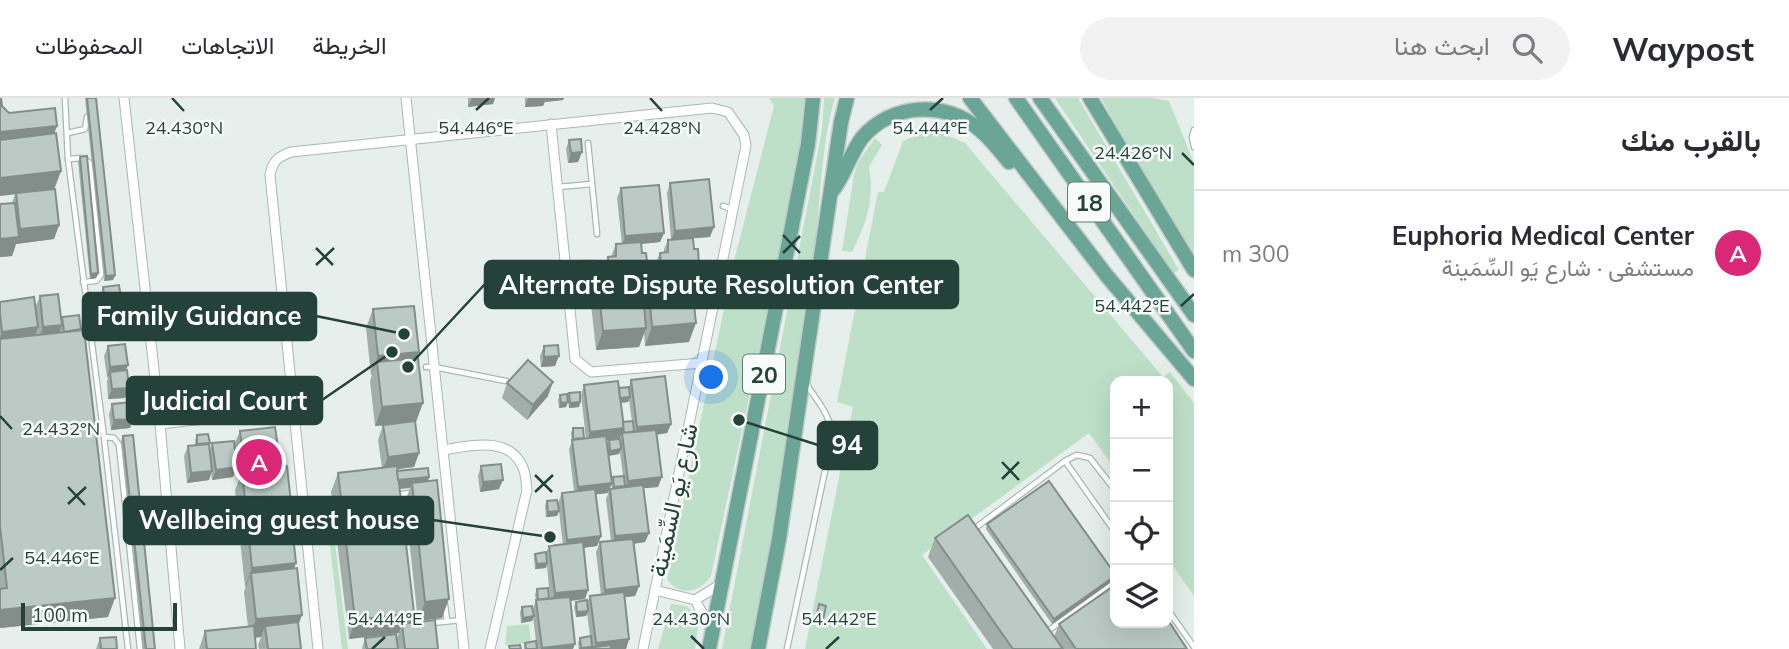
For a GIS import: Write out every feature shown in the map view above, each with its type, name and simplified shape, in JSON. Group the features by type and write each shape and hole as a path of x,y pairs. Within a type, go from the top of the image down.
{"main road":[{"name":"20","path":"709,649 808,144 813,98"},
{"name":"20","path":"758,649 779,539 841,122 847,98"},
{"path":"970,98 1107,276 1194,379"},
{"name":"18","path":"1016,98 1194,351"},
{"name":"18","path":"1040,98 1194,314"},
{"path":"1090,98 1194,270"},
{"path":"830,194 864,136 890,117 920,109 944,112 967,120 980,129 1017,170 1037,183"}],"street":[{"path":"124,98 160,424 180,649"},
{"path":"406,98 438,450 447,489 464,649"},
{"name":"شارع يَو السِّمَينة","path":"318,649 270,175 272,165 278,157 291,152 712,108 728,112 744,135 746,146 643,649"},
{"path":"551,124 575,359 591,372 702,363"},
{"path":"160,424 294,409"},
{"path":"438,450 496,445 509,450 523,468 527,490 491,649"},
{"name":"شارع يَو السِّمَينة","path":"655,590 695,600 723,583"},
{"name":"شارع يَو السِّمَينة","path":"695,600 713,632"}],"lane":[{"path":"65,98 68,159 128,649"},
{"path":"68,133 85,129 88,110"},
{"path":"1194,130 1194,147"},
{"path":"588,143 597,234"},
{"path":"68,159 83,158 90,163 102,274 96,281 83,282"},
{"path":"557,187 592,184"},
{"path":"723,206 733,209"},
{"path":"430,367 506,381"},
{"path":"787,649 832,438 828,415 802,377"},
{"path":"104,437 114,438 119,445 140,649"},
{"path":"973,536 975,528 1065,461 1077,455 1086,456 1110,484"},
{"path":"1065,461 1110,525"},
{"path":"435,490 447,489"},
{"path":"398,507 397,494 422,491"},
{"path":"1039,633 1045,633 1110,586"},
{"path":"444,595 447,621"},
{"path":"1173,617 1194,647"},
{"path":"423,624 461,620"}],"green space":[{"path":"769,98 805,98 805,133 711,576 695,589 677,589 667,579 735,257 774,106"},
{"path":"824,98 835,98 824,156 794,404 752,649 722,649 822,130"},
{"path":"1055,98 1078,98 1179,270 1173,273"},
{"path":"1101,98 1152,98 1169,101 1194,163 1194,262"},
{"path":"937,131 965,143 1162,376 1110,376 1110,462 1089,433 922,555 987,649 805,649 853,407 837,402 878,192 884,192 903,141 925,132"},
{"path":"875,138 882,145 869,167 871,190 865,221 852,252 842,251 854,174 859,161"},
{"path":"594,259 596,282 578,284 576,260"},
{"path":"1170,372 1194,403 1194,596 1173,566 1173,376 1164,376"},
{"path":"330,502 348,649 342,649 325,503"},
{"path":"671,604 686,606 699,617 695,649 658,649"},
{"path":"529,624 531,643 505,645 507,626"}],"building":[{"path":"0,98 2,106 9,113 55,108 57,126 0,132"},
{"path":"87,98 96,98 115,275 106,276"},
{"path":"56,133 61,171 0,178 0,140"},
{"path":"581,139 582,152 571,153 569,140"},
{"path":"87,156 98,273 91,274 80,157"},
{"path":"709,179 714,227 675,231 670,183"},
{"path":"659,185 664,233 625,236 621,188"},
{"path":"55,189 59,225 20,229 16,193"},
{"path":"15,203 19,237 0,239 0,204"},
{"path":"693,238 694,249 698,249 699,265 695,265 696,277 671,278 671,267 661,267 660,253 668,252 668,240"},
{"path":"641,242 648,269 643,269 644,281 620,282 619,271 609,272 608,257 616,256 616,244"},
{"path":"691,276 696,323 652,327 648,280"},
{"path":"642,281 646,328 603,331 598,285"},
{"path":"119,285 121,299 105,301 103,287"},
{"path":"58,294 62,325 43,327 40,296"},
{"path":"34,297 38,327 2,332 0,302"},
{"path":"414,306 419,352 378,356 373,309"},
{"path":"79,315 81,329 64,332 62,317"},
{"path":"84,330 115,598 0,610 0,589 7,588 0,526 0,339"},
{"path":"125,344 128,365 110,367 108,346"},
{"path":"558,345 559,356 544,357 544,346"},
{"path":"418,358 423,403 382,407 377,362"},
{"path":"528,360 553,382 533,405 507,383"},
{"path":"127,370 129,388 112,389 110,372"},
{"path":"665,376 671,424 637,427 631,380"},
{"path":"618,381 624,428 590,432 584,385"},
{"path":"629,387 630,397 620,398 619,388"},
{"path":"580,392 580,402 570,403 569,393"},
{"path":"567,394 568,402 561,403 560,395"},
{"path":"132,402 134,419 114,420 112,404"},
{"path":"415,421 419,453 388,457 383,425"},
{"path":"633,421 634,432 624,433 623,422"},
{"path":"275,427 280,461 244,465 240,431"},
{"path":"573,428 583,428 584,438 573,439"},
{"path":"656,430 662,477 628,481 622,433"},
{"path":"208,434 210,443 197,444 197,435"},
{"path":"133,435 155,649 146,649 123,436"},
{"path":"606,436 612,483 578,487 572,440"},
{"path":"620,439 621,449 610,451 609,440"},
{"path":"234,441 237,467 216,470 212,443"},
{"path":"209,444 212,471 191,473 188,446"},
{"path":"501,464 503,480 483,482 481,466"},
{"path":"287,466 292,513 247,518 242,471"},
{"path":"397,466 414,613 355,620 338,473"},
{"path":"428,468 429,477 398,480 397,471"},
{"path":"624,476 625,486 614,487 613,477"},
{"path":"437,480 449,599 425,602 412,483"},
{"path":"1049,481 1110,567 1110,580 1054,619 987,524"},
{"path":"643,485 649,533 615,536 610,489"},
{"path":"595,489 601,536 567,540 562,493"},
{"path":"557,500 559,511 548,512 547,501"},
{"path":"968,515 1063,649 1013,649 935,538"},
{"path":"291,516 296,563 252,568 247,521"},
{"path":"633,539 639,586 605,590 600,542"},
{"path":"583,542 588,590 555,593 549,546"},
{"path":"546,552 547,563 537,564 535,554"},
{"path":"297,568 302,615 256,619 251,573"},
{"path":"548,588 549,598 538,600 537,589"},
{"path":"1110,588 1110,628 1173,628 1187,649 1076,649 1059,624"},
{"path":"624,592 629,639 596,643 590,596"},
{"path":"570,597 575,644 542,648 536,600"},
{"path":"587,600 588,611 577,612 576,602"},
{"path":"819,604 826,606 823,620 816,619"},
{"path":"532,606 534,616 523,618 522,607"},
{"path":"435,620 438,649 405,649 402,624"},
{"path":"298,622 301,649 268,649 265,626"},
{"path":"254,626 256,649 207,649 205,631"},
{"path":"396,634 398,649 367,649 365,638"},
{"path":"591,636 592,647 581,648 580,638"},
{"path":"116,637 117,649 101,649 100,638"},
{"path":"536,641 537,649 526,649 525,643"},
{"path":"520,645 521,649 510,649 509,646"},
{"path":"611,645 611,649 579,649"}],"place":[{"name":"Family Guidance","path":"404,334"},
{"name":"Judicial Court","path":"392,352"},
{"name":"Alternate Dispute Resolution Center","path":"408,367"},
{"name":"94","path":"739,420"},
{"name":"Euphoria Medical Center","path":"259,462"},
{"name":"Wellbeing guest house","path":"550,537"}]}
